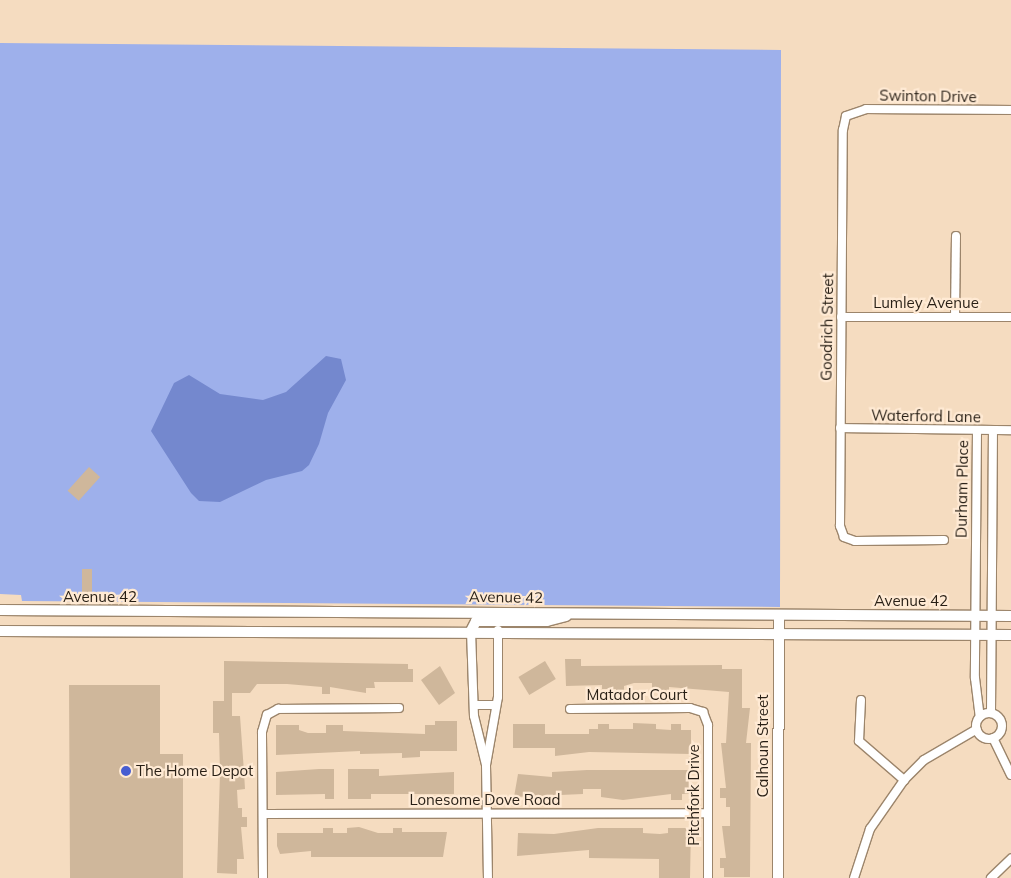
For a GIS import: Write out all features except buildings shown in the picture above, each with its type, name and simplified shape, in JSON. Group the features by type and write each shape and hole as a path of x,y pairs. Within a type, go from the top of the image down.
{"street":[{"name":"Swinton Drive","path":"846,116 866,109 1011,110"},
{"name":"Goodrich Street","path":"846,116 839,513 844,538 869,542 944,540"},
{"path":"955,317 956,236"},
{"name":"Lumley Avenue","path":"841,317 1011,317"},
{"name":"Waterford Lane","path":"840,428 1011,430"},
{"name":"Durham Place","path":"977,430 975,678 980,717"},
{"name":"Durham Place","path":"991,713 990,616 993,430"},
{"name":"Durham Place","path":"975,548 991,548"},
{"name":"Avenue 42","path":"0,610 1011,616"},
{"path":"488,878 486,765 474,705 472,631 476,621 547,621 576,613"},
{"name":"Calhoun Street","path":"778,878 779,615"},
{"path":"486,765 496,704 498,630"},
{"path":"0,631 498,630 1011,635"},
{"path":"975,678 990,677"},
{"path":"861,700 859,741 904,780"},
{"path":"474,705 496,704"},
{"path":"262,878 262,732 267,715 278,708 399,708"},
{"name":"Matador Court","path":"570,709 690,708 703,712"},
{"name":"Pitchfork Drive","path":"703,712 708,726 708,878"},
{"path":"854,878 870,829 904,780 924,760 977,729 980,717 991,713 1002,722"},
{"path":"1002,722 1011,720"},
{"path":"977,729 985,738 994,738 1002,730 1002,722"},
{"path":"994,738 1011,775"},
{"name":"Lonesome Dove Road","path":"263,814 708,813"},
{"path":"991,878 1011,859"}],"shaded area":[{"path":"0,43 781,50 780,607 22,601 21,595 0,594"},
{"path":"326,356 341,359 346,380 328,413 319,444 309,465 302,471 266,480 220,502 199,501 191,493 151,431 174,383 189,375 220,394 263,400 286,392"}],"place":[{"name":"The Home Depot","path":"126,771"}]}
